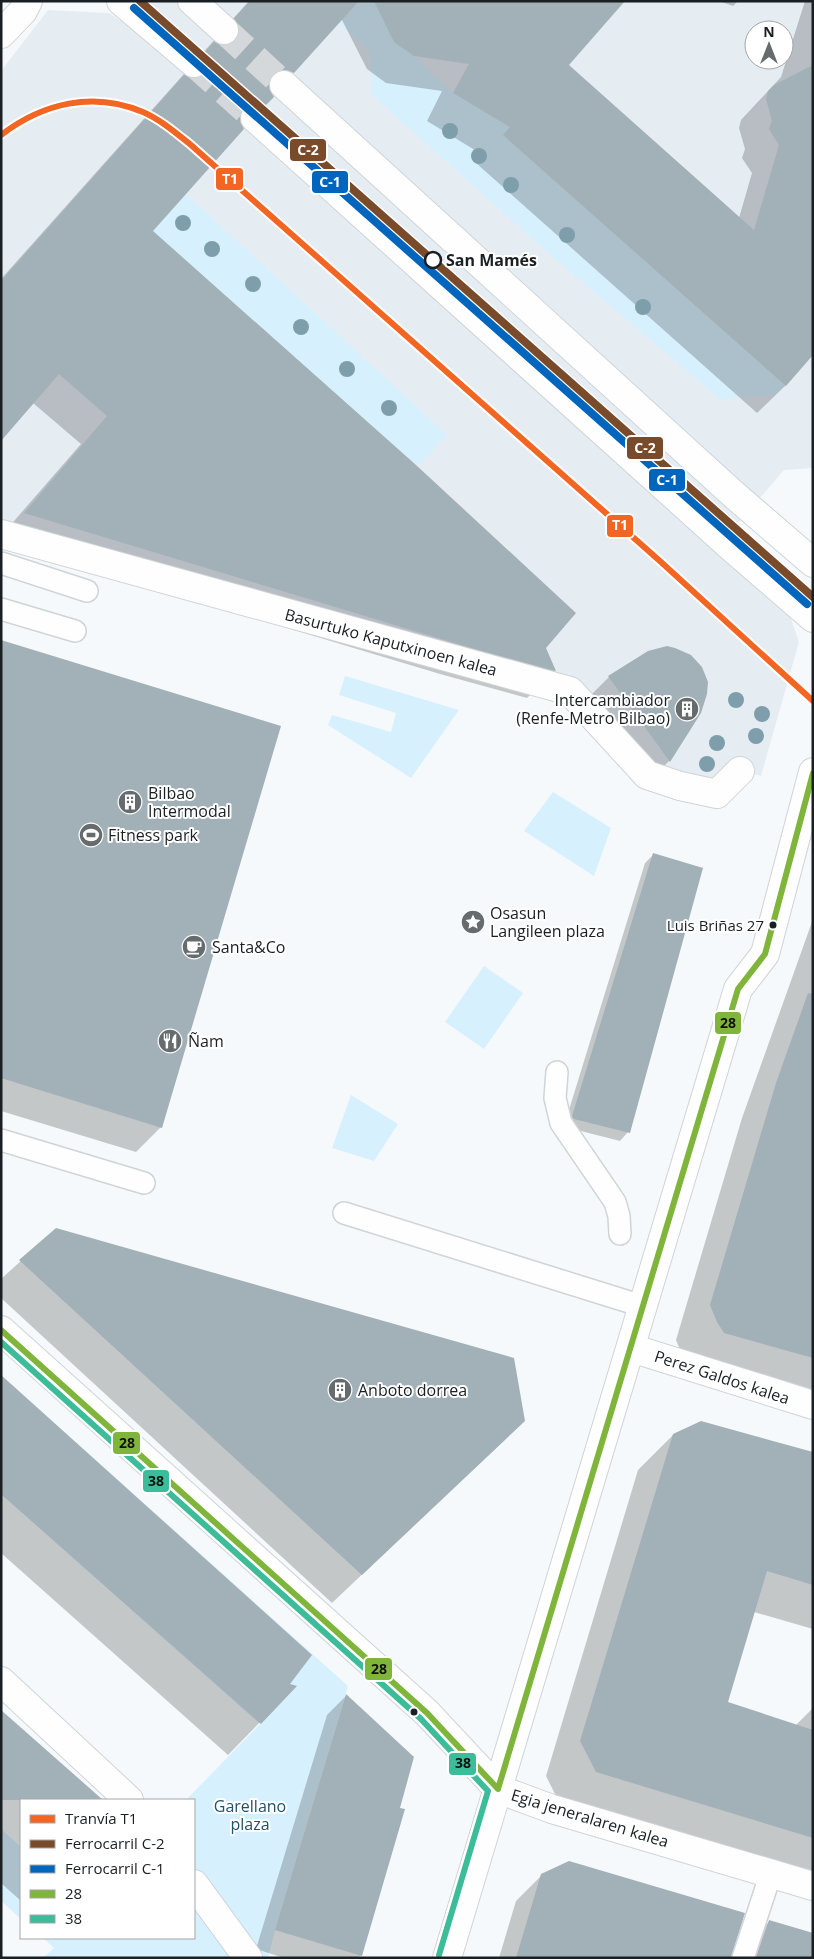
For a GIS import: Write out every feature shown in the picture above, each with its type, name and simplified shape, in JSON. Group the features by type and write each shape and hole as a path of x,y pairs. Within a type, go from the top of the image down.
{"street":[{"path":"1,34 23,11 28,1"},
{"path":"121,1 194,63"},
{"path":"192,1 224,30"},
{"path":"284,85 724,486 813,563"},
{"path":"255,118 730,546 813,618"},
{"name":"Basurtuko Kaputxinoen kalea","path":"1,534 570,691 647,775 680,786 717,794 740,771"},
{"path":"447,1958 738,989 765,954 813,772"},
{"name":"Egia jeneralaren kalea","path":"1,1330 427,1713 498,1789 552,1809 813,1886"},
{"name":"Perez Galdos kalea","path":"631,1348 813,1406"},
{"path":"1,1681 128,1799"},
{"path":"195,1885 248,1958"}],"lane":[{"path":"1,563 87,591"},
{"path":"1,609 75,632"},
{"path":"557,1072 555,1098 561,1123 615,1202 619,1216 620,1234"},
{"path":"1,1140 144,1183"},
{"path":"344,1213 642,1306"},
{"path":"743,1958 771,1873"}],"shaded area":[{"path":"150,1 813,1 813,468 784,470 719,545 788,610 799,642 761,776 740,771 717,794 680,786 569,691 1,534 1,71 48,10 109,13 128,25"}],"green space":[{"path":"359,1 387,1 414,56 453,93 510,127 503,135 786,386 775,395 720,399 556,260 372,95 369,51 339,24"},
{"path":"186,194 447,435 423,461 416,465 153,231"},
{"path":"345,676 459,710 411,778 328,725 332,715 391,732 396,713 339,695"},
{"path":"553,792 611,828 594,876 524,831"},
{"path":"484,966 523,993 484,1049 445,1022"},
{"path":"351,1095 398,1124 374,1161 332,1148"},
{"name":"Garellano plaza","path":"1,1375 348,1686 268,1958 43,1958 54,1948 44,1939 195,1939 195,1799 187,1799 260,1724 1,1494"},
{"path":"1,1829 20,1846 20,1918 1,1901"}],"building":[{"path":"250,1 359,1 294,73 288,70 280,70 272,75 269,81 269,89 274,97 265,106 258,103 250,103 244,107 240,115 240,123 244,129 153,231 416,465 576,613 546,648 556,671 468,647 24,513 107,416 59,374 1,441 1,281 184,75 192,78 200,77 206,73 209,58 205,52 214,42 220,45 228,45 236,40 239,34 239,26 234,18"},
{"path":"374,1 625,1 569,65 754,230 779,145 769,129 772,121 766,99 768,91 774,85 813,65 813,355 786,386 503,135 510,127 453,93 469,64 414,56 394,42"},
{"name":"Bilbao Intermodal","path":"1,640 281,726 162,1128 1,1078"},
{"name":"Intercambiador (Renfe-Metro Bilbao)","path":"667,646 691,655 702,667 708,682 707,694 701,713 670,762 608,676 648,651"},
{"path":"653,853 703,868 630,1133 574,1119 572,1116"},
{"path":"808,993 813,994 813,1358 724,1333 710,1305 776,1083"},
{"name":"Anboto dorrea","path":"56,1228 514,1358 525,1421 362,1575 19,1260"},
{"path":"1,1375 312,1655 290,1684 297,1686 261,1724 1,1494"},
{"path":"701,1421 813,1452 813,1585 767,1571 728,1702 813,1730 813,1838 596,1772 580,1741 673,1434"},
{"path":"346,1694 414,1757 400,1808 405,1809 362,1956 275,1930"},
{"path":"1,1710 102,1799 20,1799 1,1800"},
{"path":"569,1861 745,1913 731,1958 516,1958 541,1874"},
{"path":"769,1920 813,1933 813,1958 756,1958"}],"tunnel":[{"path":"224,30 284,85"},
{"path":"194,63 255,118"}],"tram line":[{"name":"T1","path":"1,135 17,124 51,108 87,102 106,102 143,112 174,131 661,562 813,701"}],"rail line":[{"name":"C-2","path":"140,1 813,597"},
{"name":"C-1","path":"134,8 807,604"}],"transit line":[{"name":"28","path":"498,1789 738,989 765,954 813,773"},
{"name":"28","path":"1,1330 427,1713 498,1789"},
{"name":"38","path":"1,1342 421,1719 488,1791 439,1955"}],"place":[{"name":"San Mamés","path":"433,260"},
{"name":"Intercambiador (Renfe-Metro Bilbao)","path":"687,709"},
{"name":"Bilbao Intermodal","path":"130,802"},
{"name":"Fitness park","path":"91,835"},
{"name":"Osasun Langileen plaza","path":"473,922"},
{"name":"Luis Briñas 27","path":"773,925"},
{"name":"Santa&Co","path":"194,947"},
{"name":"Ñam","path":"170,1041"},
{"name":"Anboto dorrea","path":"340,1390"}]}
